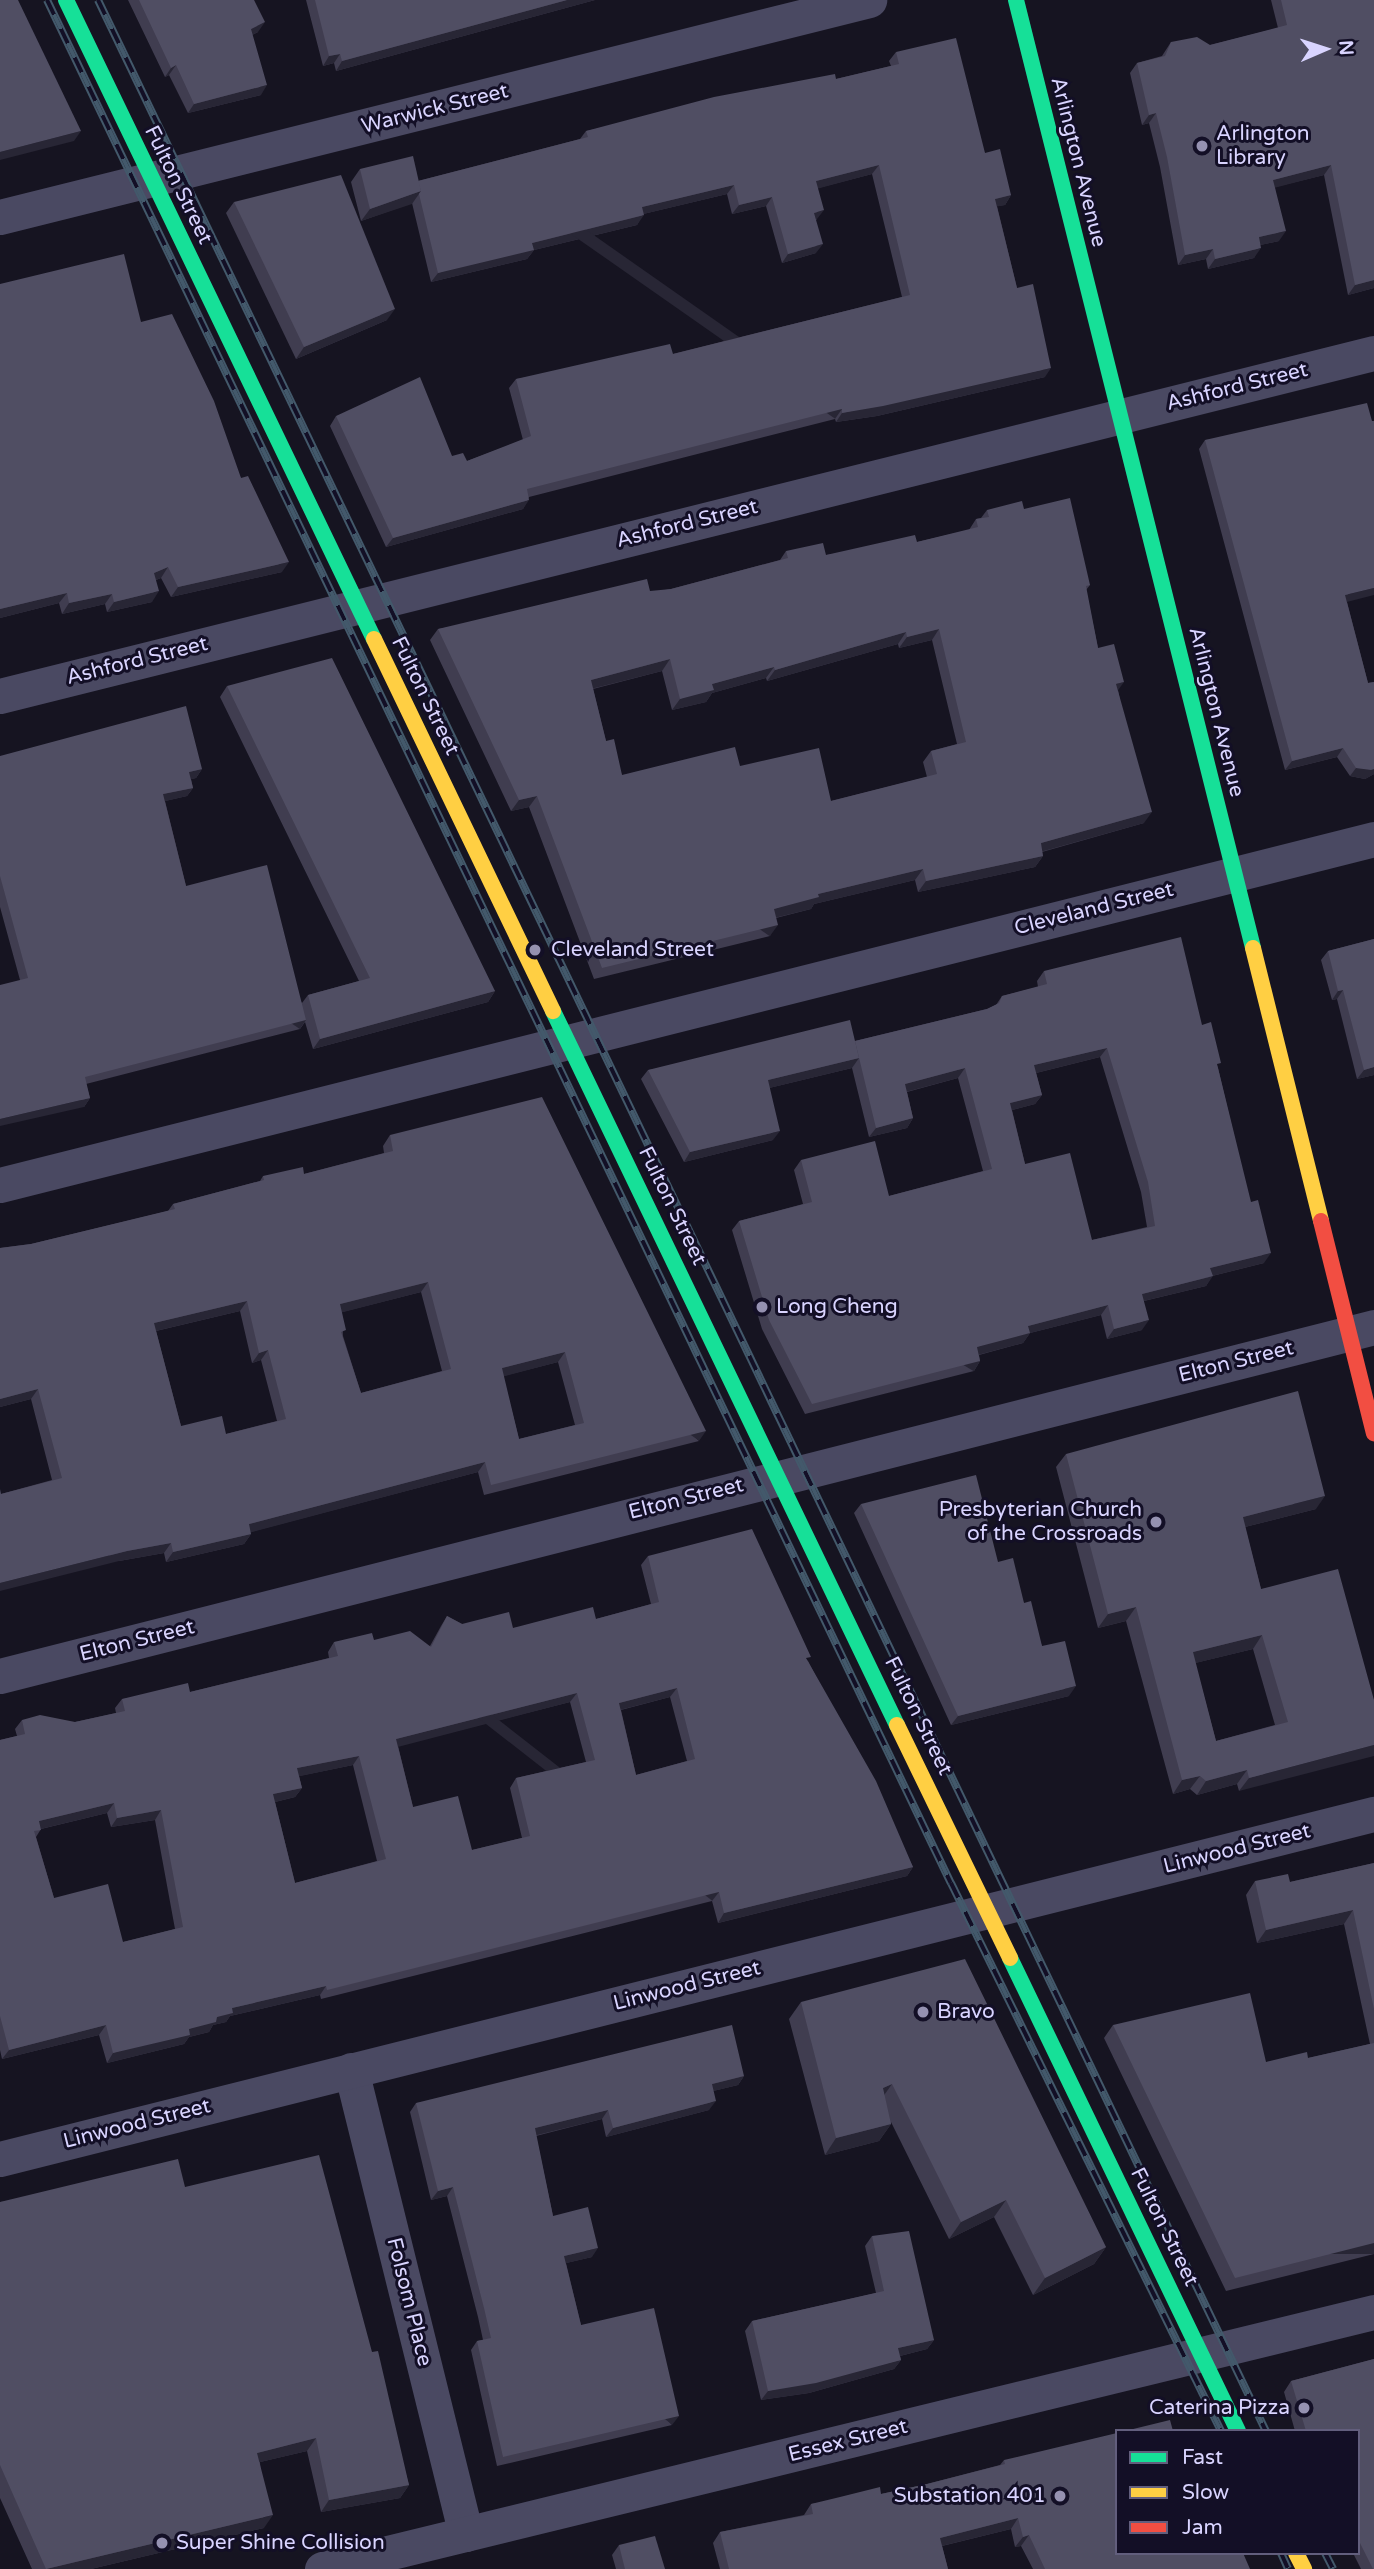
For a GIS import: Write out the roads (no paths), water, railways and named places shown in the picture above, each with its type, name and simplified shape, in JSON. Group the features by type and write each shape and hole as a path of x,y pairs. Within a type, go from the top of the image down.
{"street":[{"name":"Fulton Street","path":"66,0 1237,2429"},
{"name":"Warwick Street","path":"0,217 869,0"},
{"name":"Arlington Avenue","path":"1016,0 1234,874 1361,1331 1374,1434"},
{"name":"Ashford Street","path":"0,696 1374,353"},
{"name":"Cleveland Street","path":"0,1185 1374,839"},
{"name":"Elton Street","path":"0,1676 779,1475 1361,1331"},
{"name":"Linwood Street","path":"0,2159 1374,1815"},
{"name":"Folsom Place","path":"351,2070 466,2534"},
{"name":"Essex Street","path":"322,2569 1374,2312"}],"railway":[{"path":"47,0 951,1883 1220,2429"},
{"path":"98,0 1265,2429"},
{"path":"1282,2555 1288,2569"},
{"path":"1326,2555 1333,2569"}],"place":[{"name":"Arlington Library","path":"1202,146"},
{"name":"Cleveland Street","path":"535,950"},
{"name":"Long Cheng","path":"762,1307"},
{"name":"Presbyterian Church of the Crossroads","path":"1156,1522"},
{"name":"Bravo","path":"923,2012"},
{"name":"Caterina Pizza","path":"1304,2408"},
{"name":"Substation 401","path":"1060,2496"},
{"name":"Super Shine Collision","path":"162,2543"}]}
